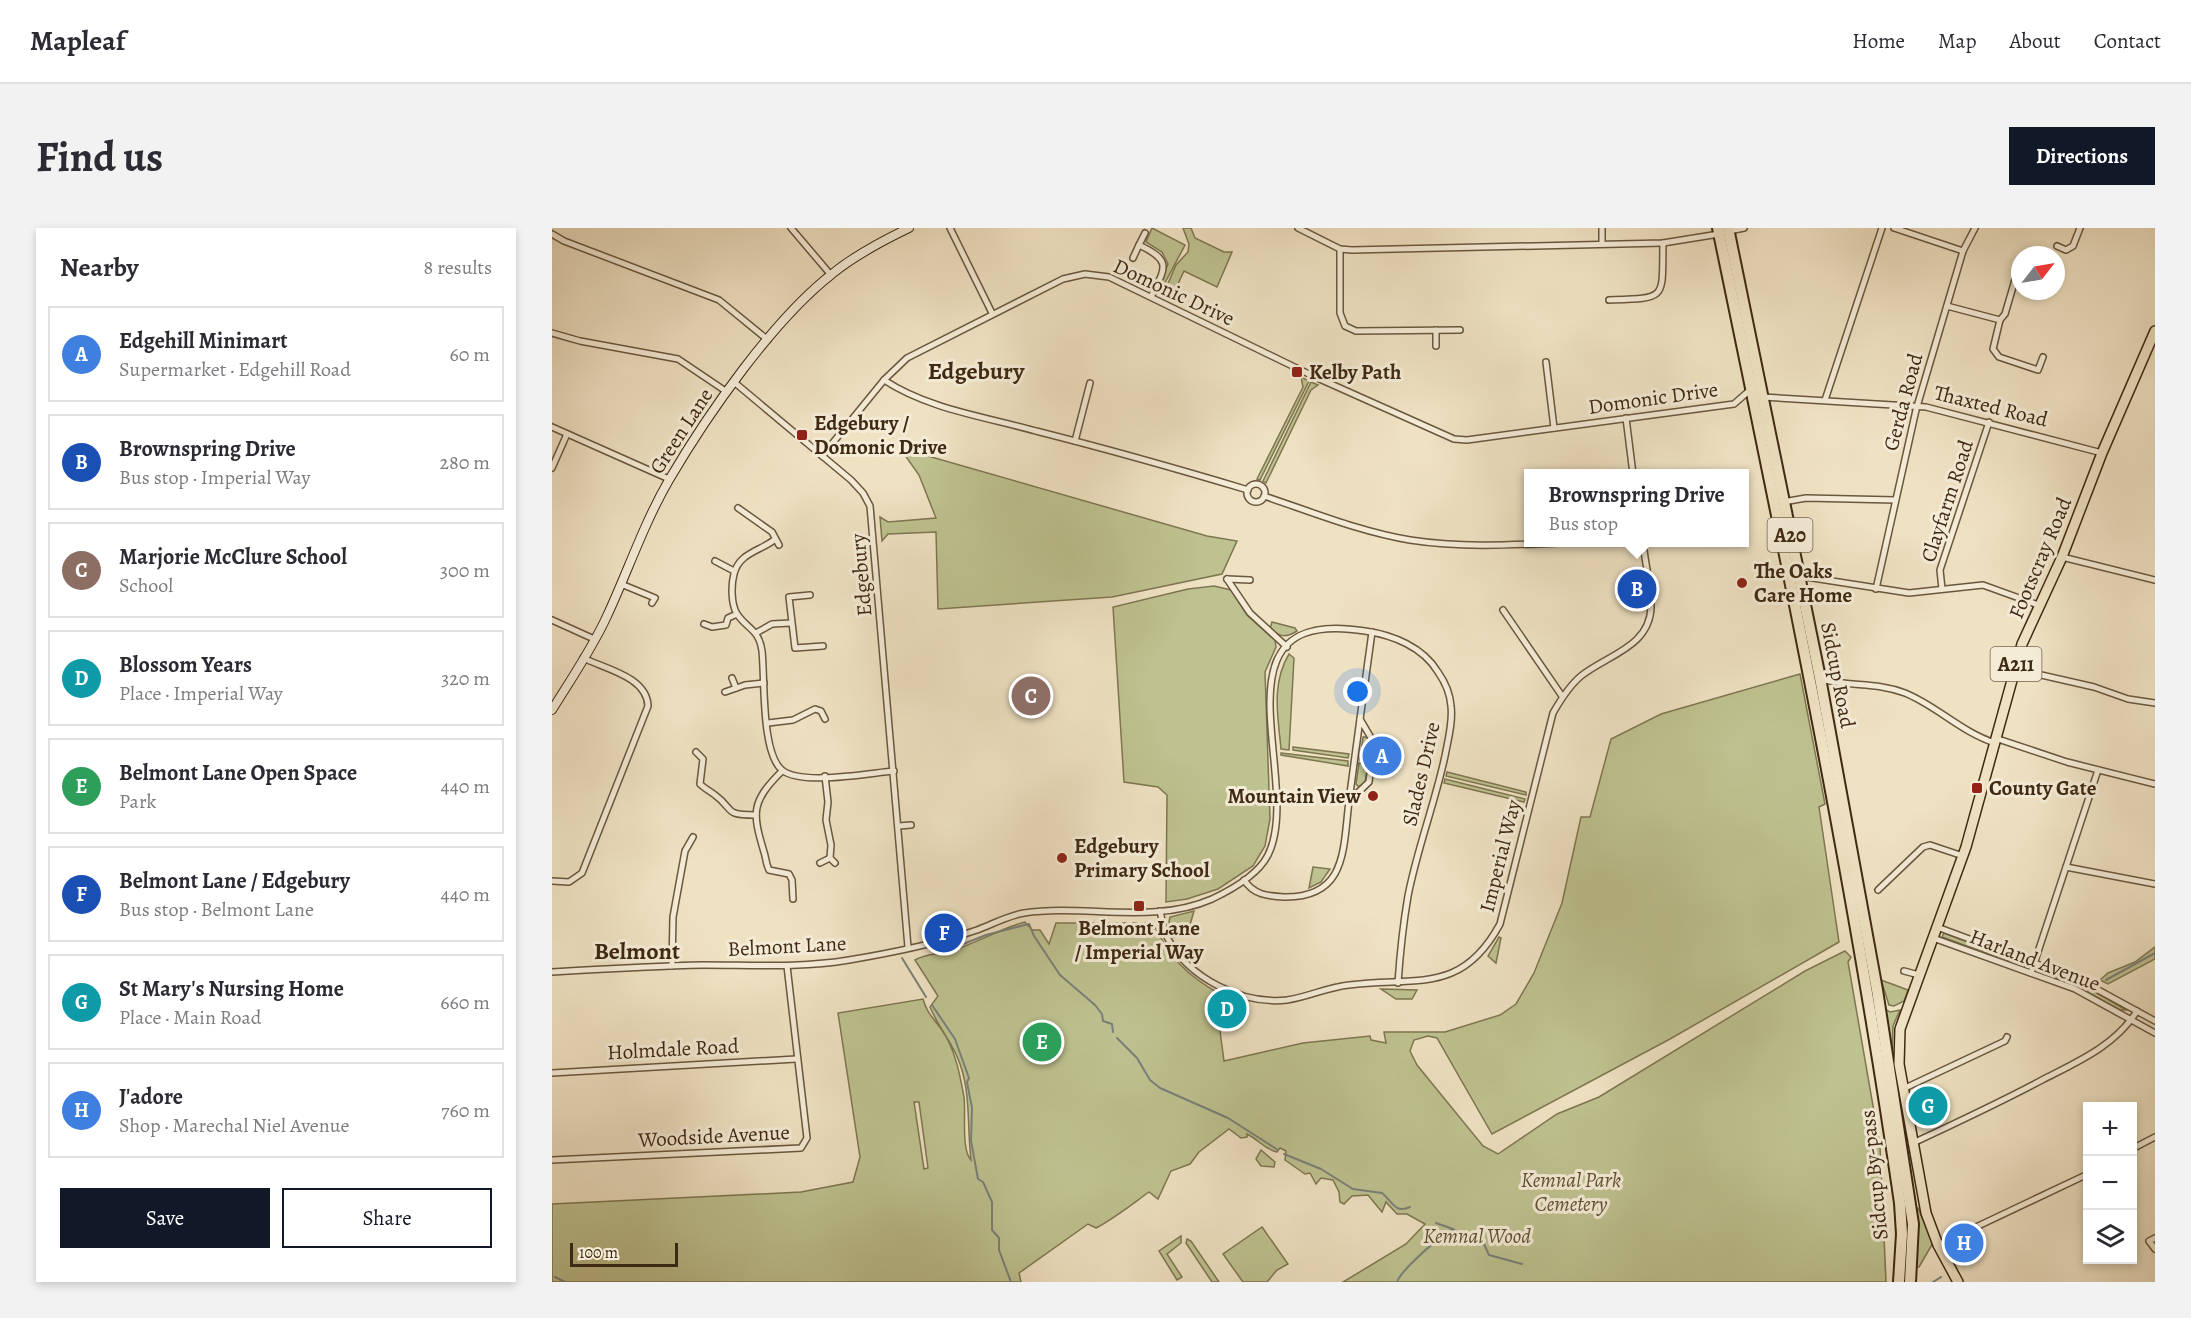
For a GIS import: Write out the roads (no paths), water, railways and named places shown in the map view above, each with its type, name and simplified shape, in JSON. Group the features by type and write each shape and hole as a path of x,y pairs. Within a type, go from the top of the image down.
{"highway":[{"name":"Sidcup Road","path":"1721,231 1855,922"},
{"name":"Sidcup Road","path":"1721,231 1762,397 1820,678 1877,990"},
{"name":"Sidcup By-pass","path":"1855,922 1900,1203 1902,1234 1899,1282"},
{"name":"Sidcup By-pass","path":"1877,990 1913,1224 1910,1282"}],"main road":[{"name":"Green Lane","path":"552,710 594,639 669,479 734,382 768,340 831,275 870,248 909,228"},
{"name":"Footscray Road","path":"1903,1089 1898,1046 1900,1029 1963,856 1997,741 2022,644 2041,606 2102,453 2155,331"},
{"name":"A211","path":"1903,1089 1926,1213 1938,1245 1958,1282"}],"street":[{"path":"791,228 831,275"},
{"path":"950,228 992,313"},
{"path":"1298,228 1340,249 1663,243 1744,228"},
{"path":"1602,228 1602,244"},
{"path":"1825,400 1882,228"},
{"path":"1894,228 1963,251"},
{"name":"Gerda Road","path":"1876,589 1917,406 1963,251 1975,228"},
{"path":"2065,250 2073,246 2080,228"},
{"path":"1133,258 1145,233"},
{"path":"552,234 719,300 768,340"},
{"path":"1609,300 1651,299 1658,295 1662,288 1663,243"},
{"path":"1139,245 1158,254 1164,263 1164,270 1151,297"},
{"path":"1340,249 1340,313 1345,326 1356,331 1460,330"},
{"name":"Domonic Drive","path":"822,456 884,380 907,358 1063,279 1085,274 1109,277 1454,439 1467,441 1734,404 1751,389"},
{"path":"2011,291 1993,344 1995,353 2038,370 2043,357"},
{"path":"1947,306 2000,320"},
{"path":"1436,330 1436,346"},
{"path":"552,333 678,358 727,392"},
{"path":"1546,362 1554,428"},
{"path":"884,380 905,391 953,409 1248,490"},
{"name":"Edgebury","path":"734,382 859,488 872,513 908,947"},
{"path":"1075,441 1090,383"},
{"name":"Thaxted Road","path":"1762,397 1917,406 1989,422 2102,453"},
{"path":"1626,418 1632,469"},
{"name":"Clayfarm Road","path":"1942,589 1940,570 1989,422"},
{"path":"552,427 669,479"},
{"path":"552,468 567,434"},
{"path":"1253,485 1259,485 1265,490 1264,496 1261,500 1254,502 1249,498 1248,490 1253,485"},
{"path":"1264,496 1375,532 1410,540 1472,545 1524,544"},
{"path":"1783,502 1806,498 1895,500"},
{"path":"738,508 772,532 774,540 779,545"},
{"path":"774,540 746,555 734,571 733,596 737,614 756,633 762,649 771,753 782,771 798,777 894,771"},
{"name":"Imperial Way","path":"1160,910 1167,936 1180,956 1211,982 1235,992 1276,1000 1301,997 1350,984 1426,981 1456,971 1479,954 1494,936 1500,924 1553,713 1562,696 1590,670 1628,648 1645,626 1651,607 1644,547"},
{"path":"2061,557 2155,580"},
{"path":"715,561 734,571"},
{"path":"1799,576 1909,593 1983,585 2041,606"},
{"path":"1160,910 1214,898 1244,880 1267,858 1276,825 1270,684 1278,659 1287,647 1250,613 1227,579 1250,580"},
{"path":"621,584 655,598"},
{"path":"810,595 789,597 795,648 823,646"},
{"path":"1503,610 1562,696"},
{"path":"704,624 720,627 726,625 728,618 737,614"},
{"path":"552,620 594,639"},
{"path":"756,633 772,624 791,623"},
{"name":"Slades Drive","path":"1287,647 1296,639 1318,628 1342,627 1372,632 1407,644 1426,657 1445,684 1452,711 1441,776 1409,895 1398,983"},
{"path":"1244,880 1250,890 1273,896 1308,896 1324,889 1335,874 1340,859 1349,801 1372,632"},
{"path":"552,881 569,882 582,873 648,706 648,696 638,683 583,658"},
{"path":"2015,669 2094,687 2128,699 2155,703"},
{"path":"732,678 735,688"},
{"path":"1820,678 1836,682 1871,684 1903,692 1930,706 1972,734 2155,784"},
{"path":"1822,693 1836,682"},
{"path":"725,692 764,683"},
{"path":"768,723 793,720 815,709 821,711 825,719"},
{"path":"1349,801 1369,782 1374,743 1360,719"},
{"path":"696,752 703,759 700,784 718,796 726,810 739,815 755,815"},
{"path":"2031,973 2098,770"},
{"path":"782,771 762,794 755,815 756,828 766,864 773,873 789,874 792,880 793,899"},
{"path":"825,776 830,858 835,863"},
{"path":"899,826 911,825"},
{"path":"672,966 673,917 685,851 693,837"},
{"path":"1878,890 1923,847 1930,845 1963,856"},
{"path":"820,863 830,858"},
{"path":"2066,867 2155,884"},
{"name":"Belmont Lane","path":"552,972 672,966 787,966 853,960 976,930 1013,915 1029,912 1160,910"},
{"name":"Harland Avenue","path":"1937,927 2080,980 2155,1021"},
{"name":"Harland Avenue","path":"1933,938 2075,989 2155,1033"},
{"name":"Woodside Avenue","path":"552,1160 801,1148 807,1138 796,1059 787,966"},
{"path":"1904,971 1919,975"},
{"path":"1912,1144 1996,1104 2093,1053 2112,1040 2137,1011"},
{"path":"1903,1089 2005,1041 2007,1037"},
{"name":"Holmdale Road","path":"552,1072 796,1059"},
{"path":"2137,1147 2155,1137"},
{"path":"1938,1245 2083,1176"},
{"path":"2149,1242 2155,1249"}],"waterway":[{"path":"948,950 986,935 1029,924 1034,936 1060,975 1095,1005 1102,1014 1103,1021 1112,1024 1113,1032"},
{"path":"2106,980 2155,953"},
{"path":"902,958 926,997"},
{"path":"932,1005 955,1039 969,1078 967,1082 972,1108 971,1141 978,1179 983,1182 992,1202 992,1230 999,1238 999,1250 1011,1282"},
{"path":"1117,1038 1137,1058 1150,1080 1160,1088 1228,1118 1278,1150"},
{"path":"1284,1154 1321,1169 1353,1189 1382,1193 1397,1208 1410,1207"},
{"path":"1436,1223 1453,1229"},
{"path":"1397,1282 1422,1253 1453,1229 1474,1242 1484,1244 1489,1255 1522,1264"},
{"path":"555,1277 565,1282"},
{"path":"1933,1282 1941,1277"}],"place":[{"name":"Kelby Path","path":"1297,372"},
{"name":"Edgebury / Domonic Drive","path":"802,435"},
{"name":"The Oaks Care Home","path":"1742,583"},
{"name":"Brownspring Drive","path":"1637,589"},
{"name":"Marjorie McClure School","path":"1031,696"},
{"name":"Edgehill Minimart","path":"1382,756"},
{"name":"County Gate","path":"1977,788"},
{"name":"Mountain View","path":"1373,796"},
{"name":"Edgebury Primary School","path":"1062,858"},
{"name":"Belmont Lane / Imperial Way","path":"1139,906"},
{"name":"Belmont Lane / Edgebury","path":"944,933"},
{"name":"Blossom Years","path":"1227,1009"},
{"name":"Belmont Lane Open Space","path":"1042,1042"},
{"name":"St Mary's Nursing Home","path":"1928,1106"},
{"name":"J'adore","path":"1964,1243"}],"district":[{"name":"Edgebury","path":"976,371"},
{"name":"Belmont","path":"637,951"}],"park label":[{"name":"Kemnal Park Cemetery","path":"1571,1192"},
{"name":"Kemnal Wood","path":"1477,1236"}]}
